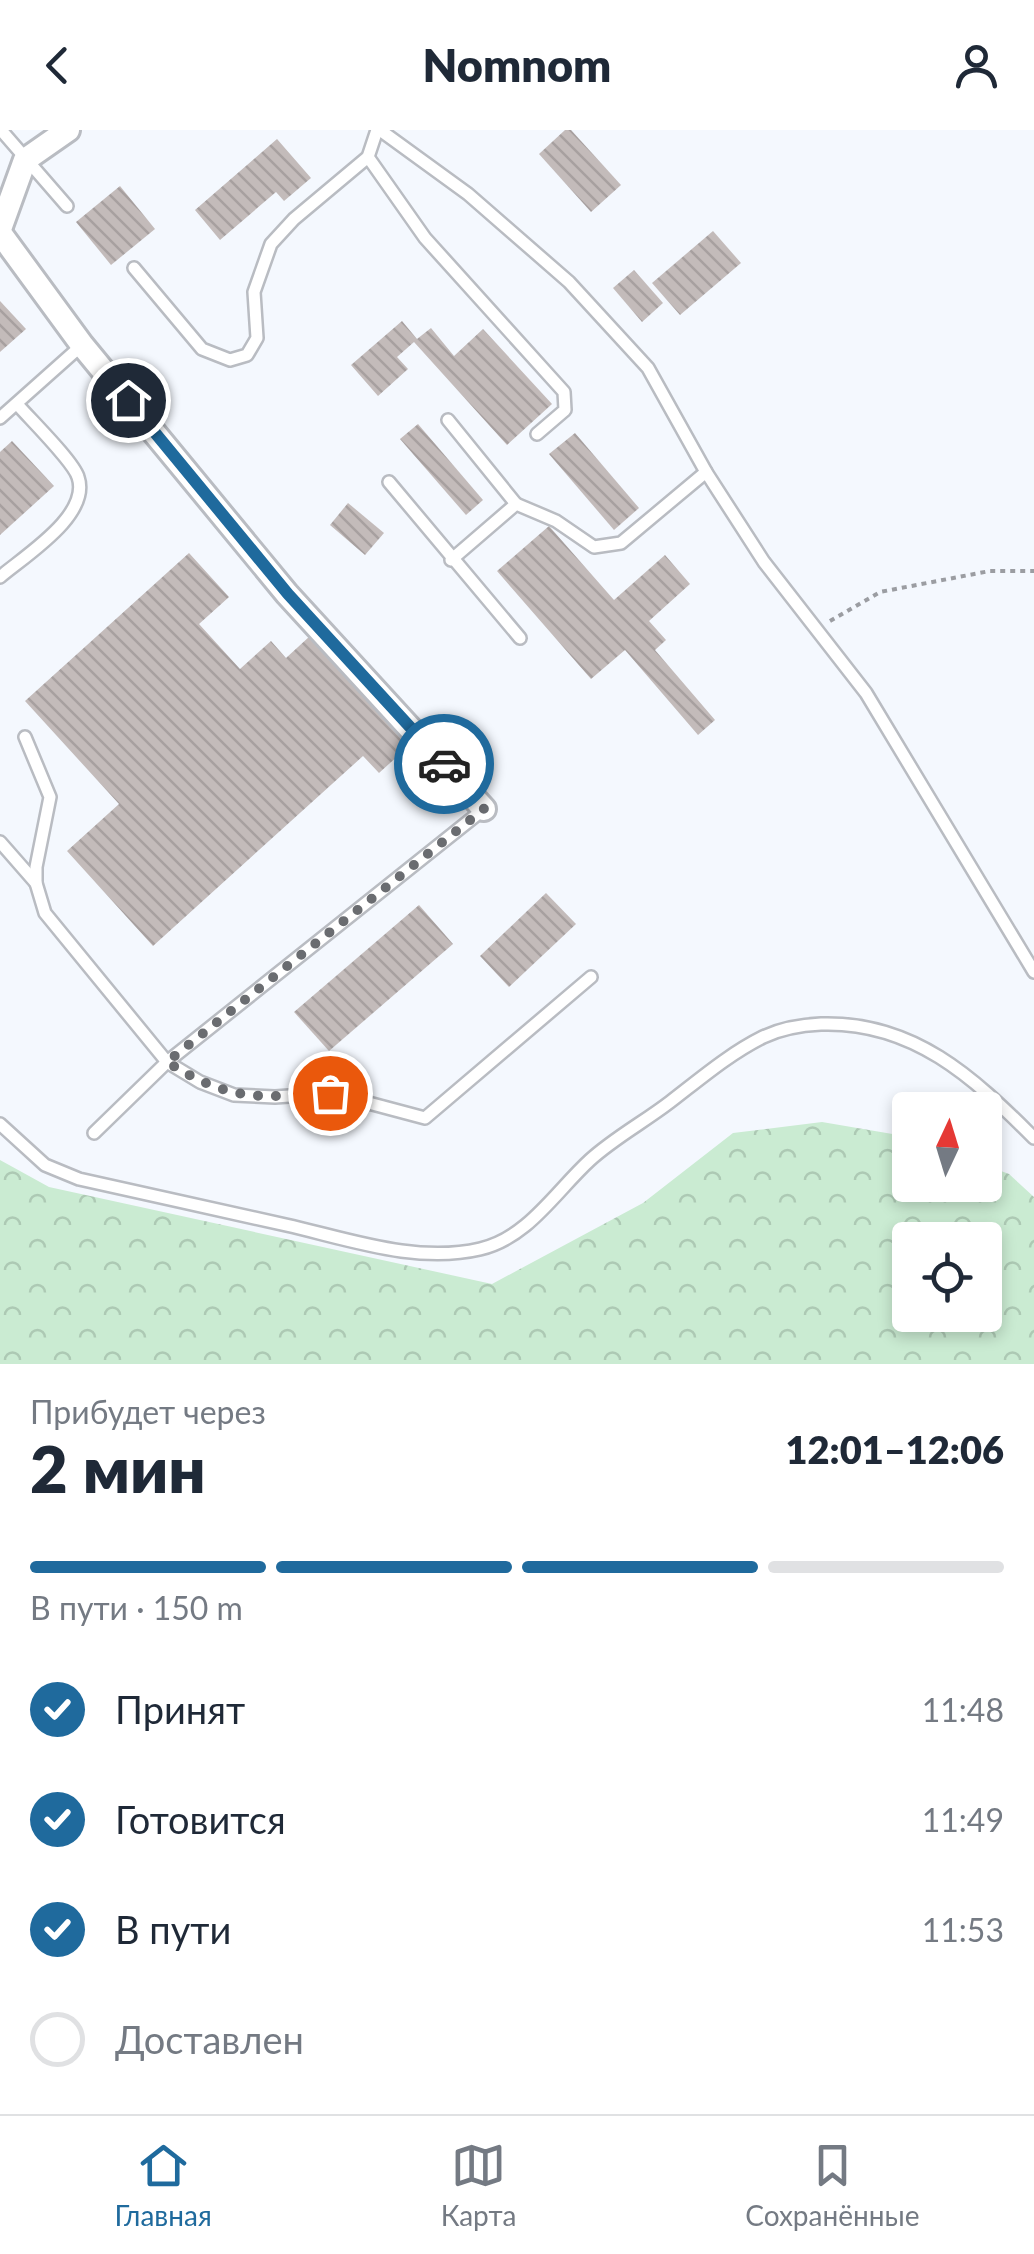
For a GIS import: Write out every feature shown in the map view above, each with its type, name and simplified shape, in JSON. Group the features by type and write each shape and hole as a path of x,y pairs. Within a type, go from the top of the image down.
{"street":[{"path":"68,130 26,160 0,231 82,345 288,594 484,809"}],"lane":[{"path":"0,130 67,206"},
{"path":"134,268 202,349 230,360 247,354 257,338 254,292 271,244 294,218 368,157 379,130 468,194 569,282 648,368 706,472 764,562 866,693 1034,972"},
{"path":"368,157 424,238 564,392 565,410 537,434"},
{"path":"0,182 26,160"},
{"path":"0,418 82,345"},
{"path":"0,577 71,516 80,497 78,474 17,404"},
{"path":"448,420 516,504 556,521 594,546 621,543 706,472"},
{"path":"388,482 520,638"},
{"path":"451,560 516,504"},
{"path":"25,737 50,797 36,868 45,913 167,1062 200,1082 234,1095 330,1093 425,1118 591,977"},
{"path":"94,1133 167,1062 484,809"},
{"path":"0,842 36,883"},
{"path":"0,1124 45,1164 79,1179 412,1254 481,1249 511,1235 536,1218 582,1167 624,1134 733,1054 796,1025 848,1023 895,1032 956,1067 1034,1138"}],"path":[{"path":"818,628 880,592 990,570 1034,571"}],"green space":[{"path":"822,1122 892,1134 892,1202 1002,1202 1002,1171 1009,1174 1034,1197 1034,1364 0,1364 0,1160 49,1187 492,1284 643,1203 733,1133"}],"building":[{"path":"565,130 571,130 621,185 591,212 539,154"},
{"path":"277,139 311,178 284,201 276,192 220,240 195,210"},
{"path":"120,186 155,229 111,265 76,222"},
{"path":"713,231 741,263 680,315 652,283"},
{"path":"634,270 663,303 642,322 613,288"},
{"path":"0,301 26,329 0,352"},
{"path":"402,321 417,339 431,328 454,356 483,329 552,404 507,445 414,342 397,357 408,369 378,396 351,365"},
{"path":"418,424 483,500 466,515 400,439"},
{"path":"575,433 639,508 614,530 549,454"},
{"path":"12,441 54,486 0,535 0,452"},
{"path":"348,503 384,533 365,555 330,525"},
{"path":"549,526 614,600 665,555 690,584 649,621 666,640 655,650 715,720 698,735 625,650 591,679 497,571"},
{"path":"189,553 229,597 199,624 240,669 271,641 286,658 310,636 410,745 379,773 363,756 153,946 67,851 119,804 25,701"},
{"path":"546,893 576,924 509,987 480,956"},
{"path":"419,905 453,944 329,1051 294,1012"}],"way so far":[{"path":"330,1093 234,1095 200,1082 167,1062 484,809 444,764"}],"route":[{"path":"128,400 288,594 444,764"}]}
